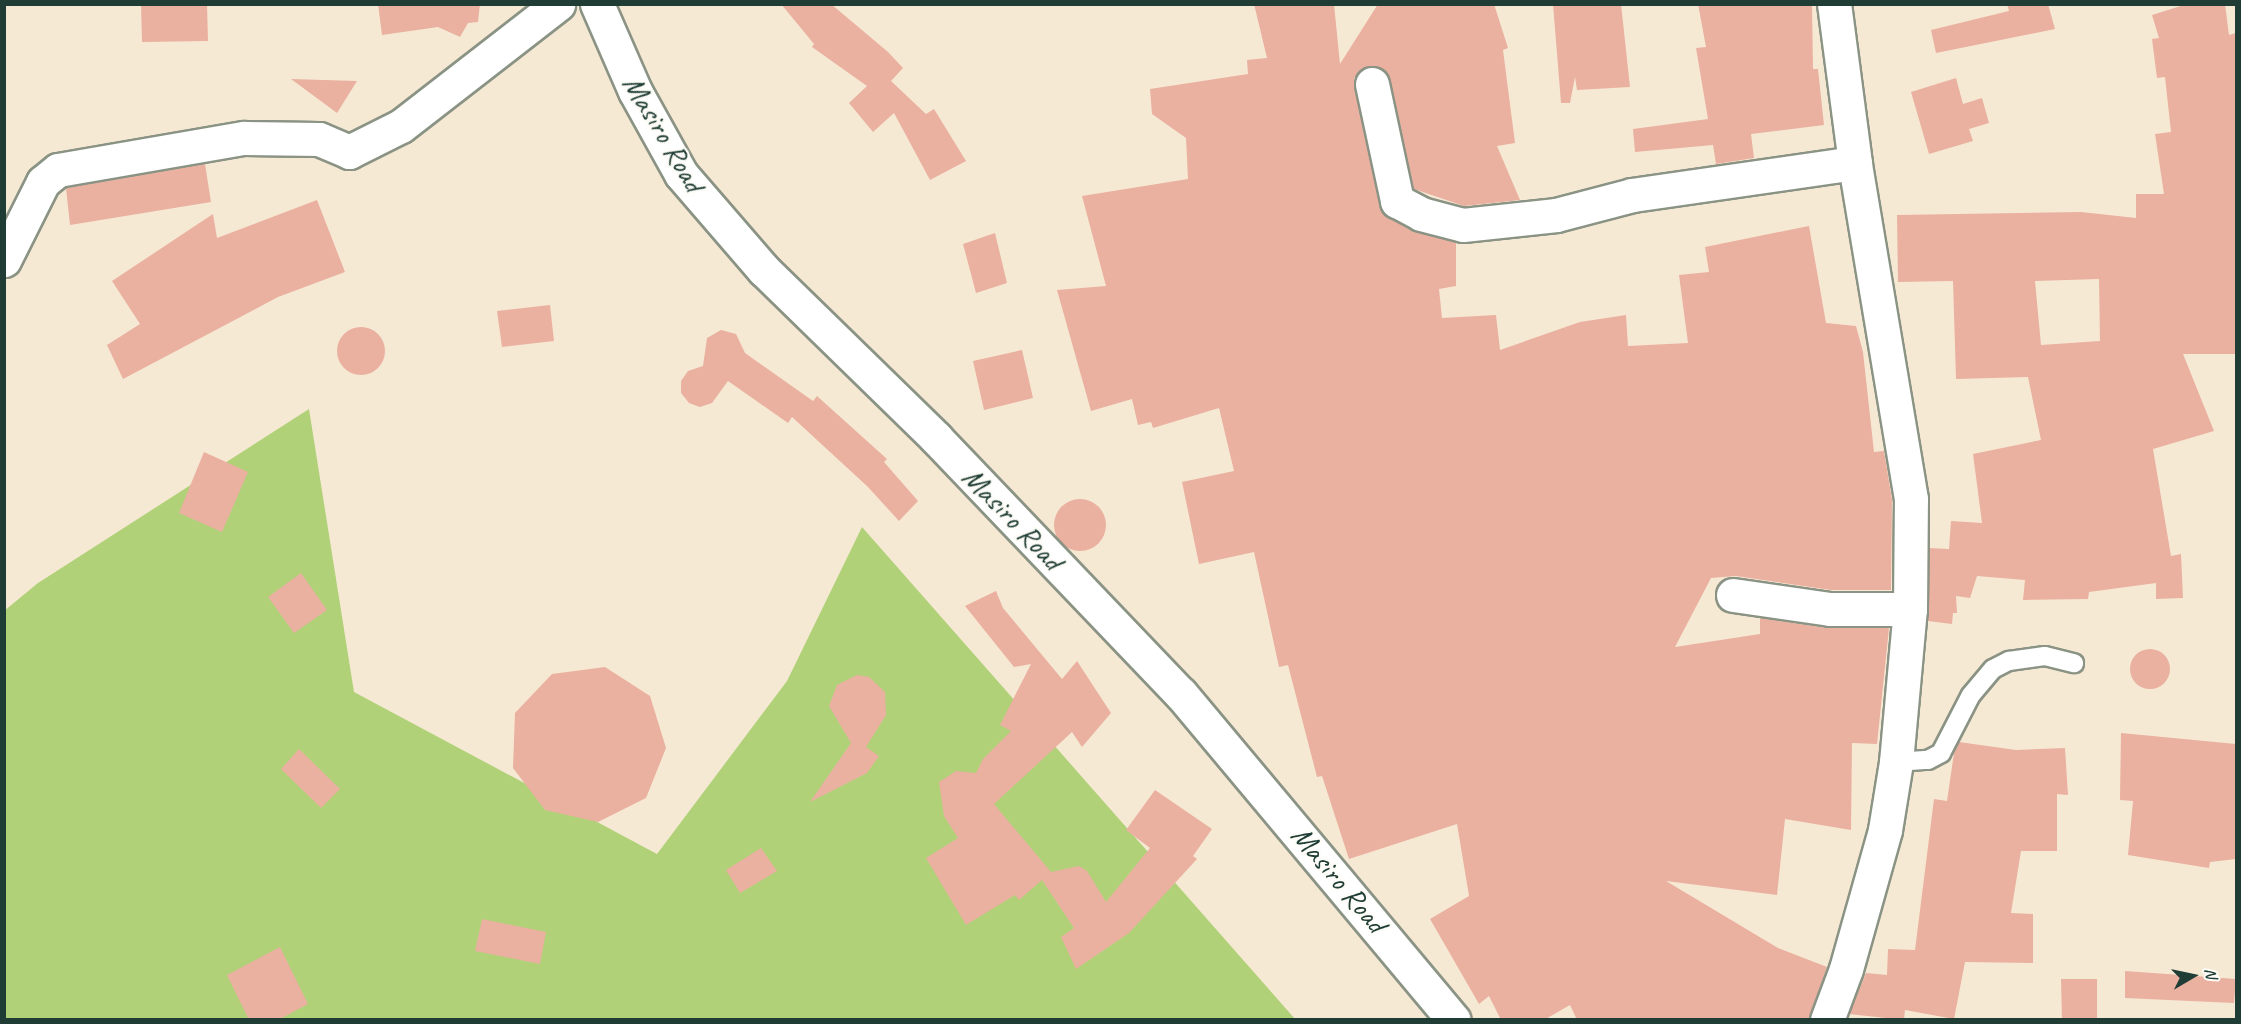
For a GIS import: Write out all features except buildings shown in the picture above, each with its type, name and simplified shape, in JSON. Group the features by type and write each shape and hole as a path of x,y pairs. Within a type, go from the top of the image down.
{"street":[{"path":"4,260 43,182 58,170 244,138 319,139 350,152 401,126 558,4"},
{"name":"Masiro Road","path":"597,4 635,91 681,174 764,270 936,438 1180,694 1454,1020"},
{"path":"1827,1020 1846,969 1885,830 1896,762 1910,609 1911,499 1855,163 1834,4"},
{"path":"1372,84 1397,201 1421,214 1463,225 1556,215 1632,195 1855,163"},
{"path":"1733,595 1830,609 1910,609"}],"lane":[{"path":"1896,762 1928,760 1941,753 1971,695 1993,669 2009,661 2045,656 2074,663"}],"green space":[{"path":"309,409 354,692 657,854 787,681 862,527 1295,1019 5,1019 4,611 38,583"}]}
